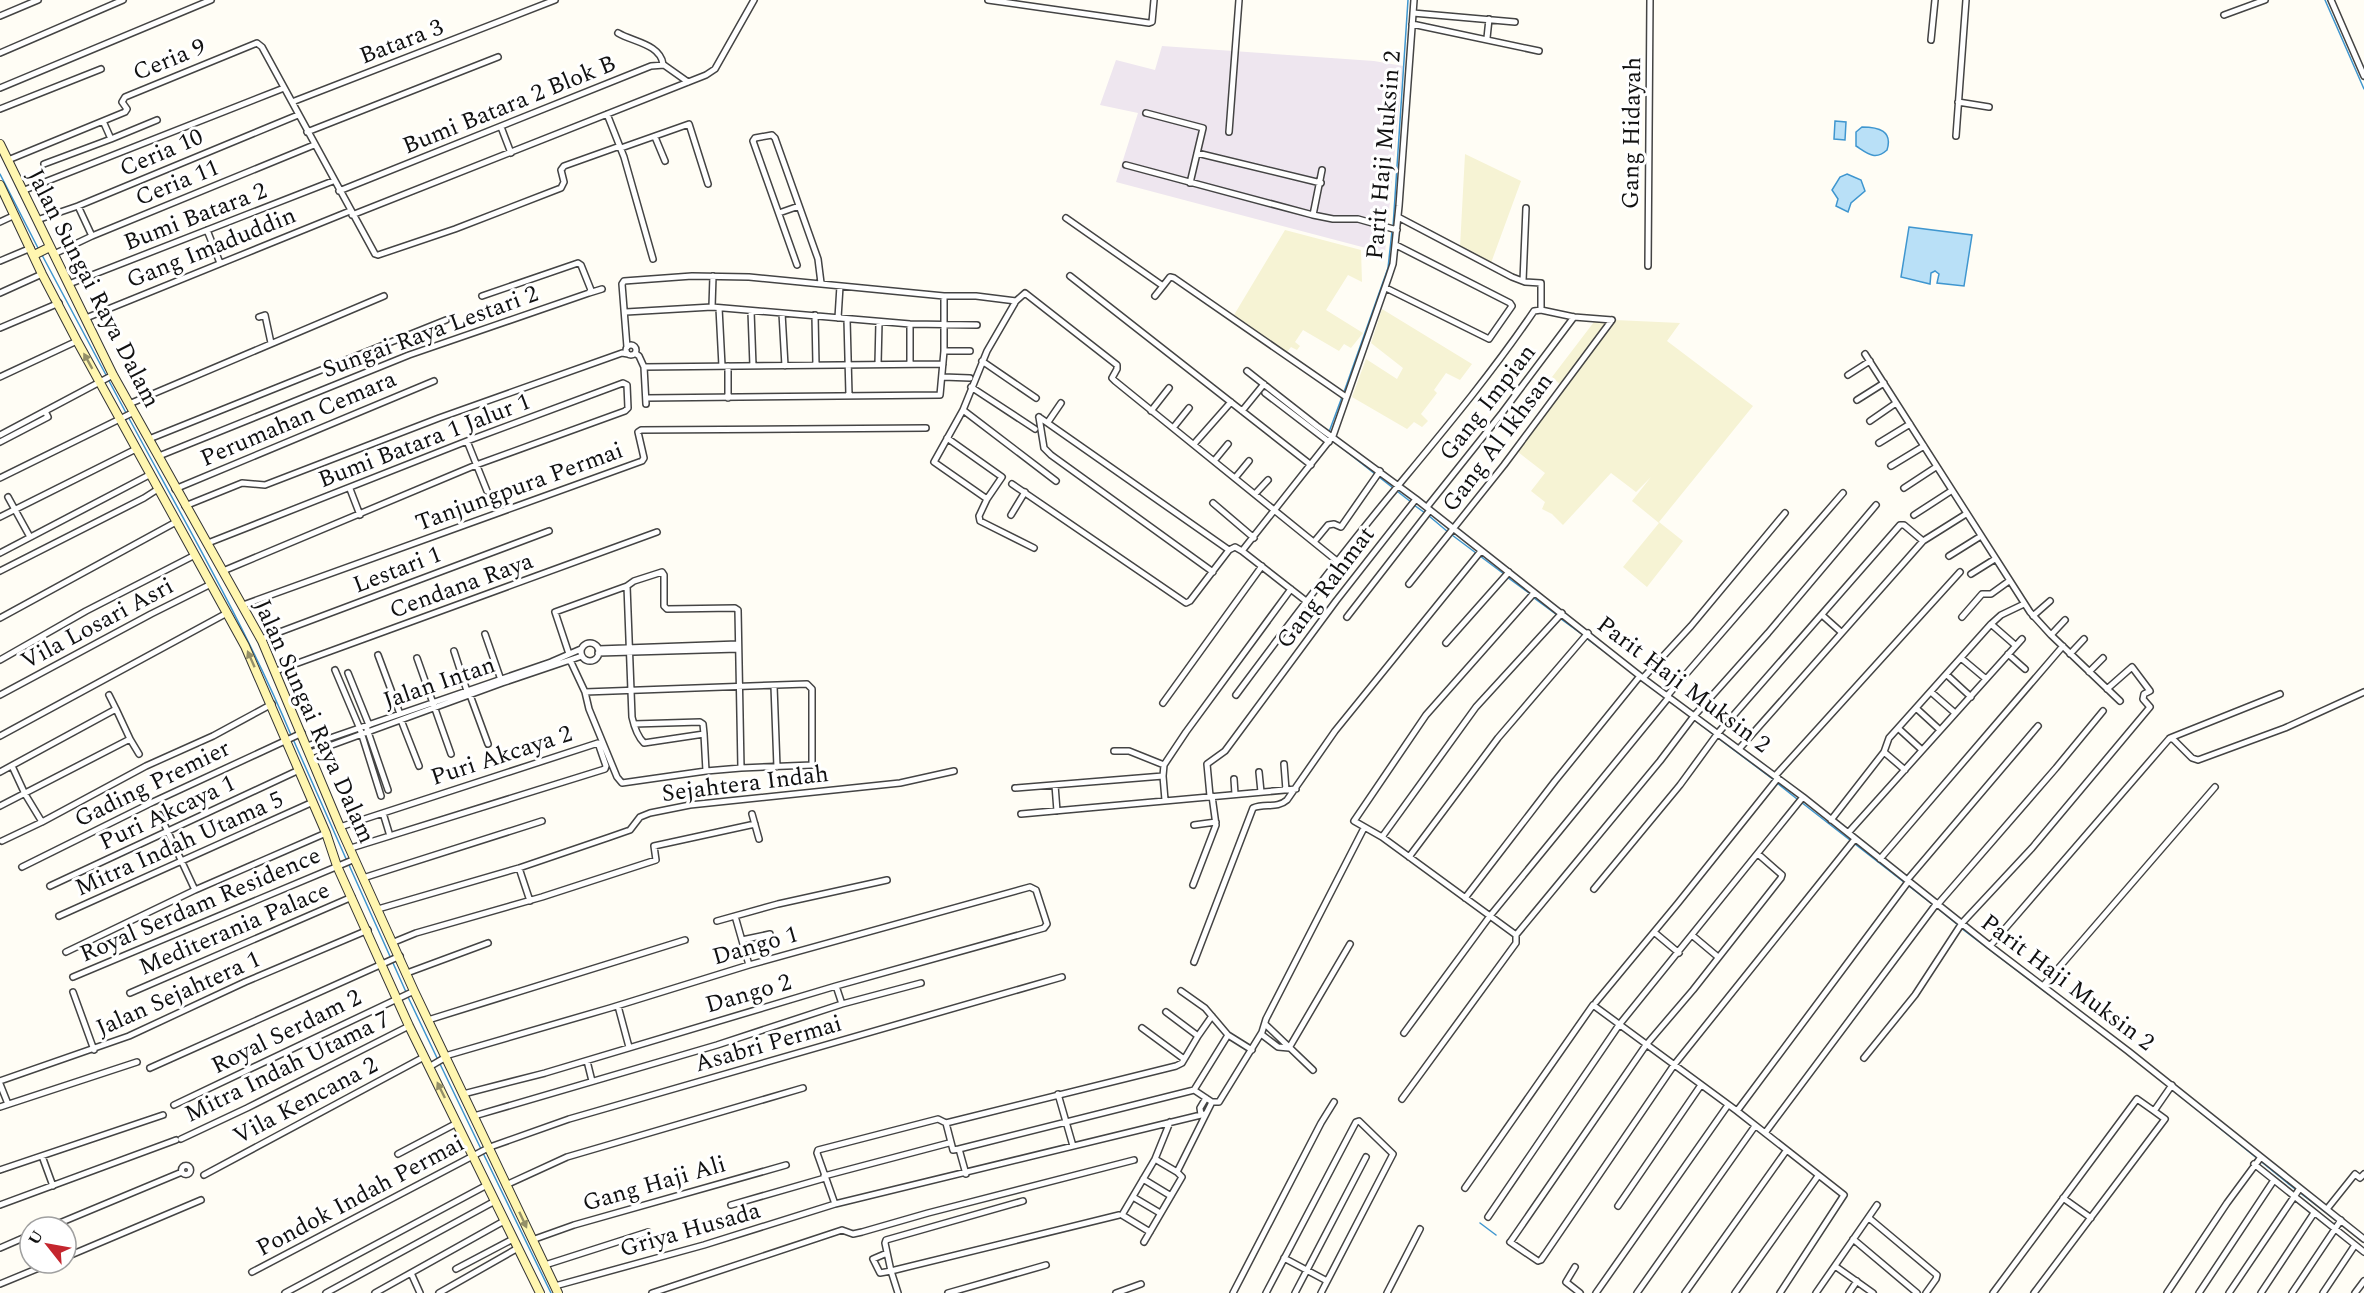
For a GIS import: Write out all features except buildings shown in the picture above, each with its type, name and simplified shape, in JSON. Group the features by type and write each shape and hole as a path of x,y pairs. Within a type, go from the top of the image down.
{"street":[{"path":"0,16 38,0"},
{"path":"0,53 123,0"},
{"path":"0,88 211,0"},
{"name":"Batara 3","path":"292,102 555,0"},
{"name":"Gang Imaduddin","path":"86,318 220,263 511,153 691,81 715,69 754,0"},
{"path":"988,0 1021,2 1149,23 1152,22 1154,0"},
{"path":"1229,132 1239,0"},
{"name":"Parit Haji Muksin 2","path":"1414,0 1393,264 1333,436 1454,529 1479,554 1509,572 1668,697 1803,797 2364,1239"},
{"name":"Gang Hidayah","path":"1648,266 1650,0"},
{"path":"1931,40 1935,0"},
{"path":"1956,136 1966,0"},
{"path":"2224,15 2265,0"},
{"path":"2331,0 2364,76"},
{"path":"1413,13 1515,22"},
{"path":"1487,38 1489,19"},
{"path":"1412,24 1487,38 1487,41 1539,51"},
{"path":"618,33 654,49 663,64 691,81"},
{"name":"Ceria 9","path":"8,160 126,111 122,102 125,97 257,43 284,88"},
{"path":"307,132 498,57"},
{"name":"Bumi Batara 2 Blok B","path":"339,191 651,66 663,64"},
{"path":"0,110 101,69"},
{"path":"22,191 284,88 375,254 381,255 561,188 564,183 561,170 564,166 689,124 708,184"},
{"path":"1958,102 1989,107"},
{"path":"607,114 620,147 653,259"},
{"path":"1146,114 1203,128 1190,183"},
{"name":"Ceria 10","path":"37,220 78,206 298,115"},
{"path":"44,165 157,120"},
{"path":"103,122 111,139"},
{"path":"501,126 511,153"},
{"path":"797,265 753,141 755,138 774,136 820,267 821,282"},
{"path":"655,137 665,161"},
{"name":"Jalan Sungai Raya Dalam","path":"0,144 50,250 86,318 112,376 159,456 179,509 208,543 261,639 351,848 353,860 394,942 413,992 444,1058 556,1289"},
{"name":"Ceria 11","path":"50,250 92,236 314,145"},
{"path":"1197,153 1321,183"},
{"path":"1126,165 1312,215 1333,219 1358,219 1397,230"},
{"path":"1312,215 1322,171"},
{"name":"Bumi Batara 2","path":"69,284 333,181"},
{"path":"0,185 12,216 34,252 42,274 158,489 173,496 179,509 176,522 242,639 272,704 352,897 401,997 409,1026 424,1057 431,1065 540,1293"},
{"path":"78,206 92,236"},
{"path":"779,213 799,206"},
{"path":"1523,281 1526,208"},
{"path":"0,222 12,216"},
{"path":"1398,217 1523,281 1541,284 1540,310"},
{"path":"1066,218 1162,286"},
{"path":"207,230 220,263"},
{"path":"1386,288 1489,339 1512,306 1396,245"},
{"path":"0,261 50,250"},
{"name":"Sungai Raya Lestari 2","path":"159,456 409,355 591,291 581,265 578,263 482,296"},
{"path":"0,293 42,274"},
{"path":"712,307 713,276"},
{"path":"629,351 622,282 713,276 821,282 840,286 944,296 976,296 1016,302"},
{"path":"1070,276 1311,465"},
{"path":"1155,296 1170,277 1174,278 1346,397"},
{"path":"838,318 840,286"},
{"path":"589,293 602,290"},
{"path":"987,499 934,464 963,410 982,361 1023,293 1108,357 1118,369 1112,378 1337,561"},
{"path":"129,404 384,296"},
{"path":"179,509 242,483 265,485 439,418 629,351 639,356 644,367 646,401 849,395 940,395 943,377 944,296"},
{"path":"0,328 59,303"},
{"path":"626,312 712,307 879,322 945,326 977,325"},
{"path":"719,308 728,398"},
{"path":"1236,695 1337,561 1465,406 1534,311 1540,310 1574,317"},
{"path":"751,311 753,366"},
{"path":"782,313 785,366"},
{"path":"265,315 271,344"},
{"path":"815,315 816,365"},
{"name":"Gang Al Ikhsan","path":"1409,584 1504,465 1612,320 1574,317"},
{"name":"Gang Impian","path":"1347,616 1574,317"},
{"path":"847,319 849,395"},
{"path":"149,439 446,320"},
{"path":"878,364 879,322"},
{"path":"910,324 910,364"},
{"path":"0,377 77,340"},
{"path":"944,351 970,351"},
{"path":"1865,354 2024,604 2051,635 2120,701"},
{"path":"982,361 1036,399"},
{"path":"1848,375 1870,361"},
{"path":"644,367 943,364"},
{"path":"1242,551 1333,436 1247,371"},
{"path":"0,435 112,376"},
{"path":"943,377 970,378"},
{"name":"Perumahan Cemara","path":"173,496 434,381"},
{"name":"Bumi Batara 1 Jalur 1","path":"208,543 467,441 623,383 627,385 628,408 625,411 476,465"},
{"path":"1857,400 1884,383"},
{"path":"1242,411 1264,384"},
{"path":"971,387 1035,429"},
{"path":"1151,411 1169,388"},
{"path":"1265,393 1329,442"},
{"path":"744,405 745,398"},
{"path":"1194,444 1231,402"},
{"path":"1048,423 1061,403"},
{"path":"1870,421 1896,403"},
{"path":"1173,428 1189,408"},
{"path":"963,410 1056,481"},
{"path":"0,442 48,417 45,411"},
{"path":"0,478 133,412"},
{"path":"1213,572 1051,455 1042,442 1039,417 1229,550"},
{"path":"1879,443 1910,424"},
{"name":"Tanjungpura Permai","path":"243,605 642,461 644,458 638,432 641,430 926,428"},
{"path":"947,438 1002,477 987,499 979,516 980,521 1034,548"},
{"path":"467,441 488,491"},
{"path":"1214,461 1228,444"},
{"path":"1891,466 1924,446"},
{"path":"0,518 136,449"},
{"path":"1235,478 1249,461"},
{"path":"223,571 476,465"},
{"path":"1904,488 1936,467"},
{"path":"1314,542 1328,525 1334,524 1341,527 1379,472"},
{"path":"0,553 151,474"},
{"path":"1255,495 1268,480"},
{"path":"1012,484 1186,603 1190,601 1229,550 1235,547 1306,602"},
{"path":"0,571 158,489"},
{"path":"350,489 360,515"},
{"path":"1914,515 1951,491"},
{"path":"1011,515 1025,492"},
{"path":"1404,1033 1490,916 1668,697 1843,493"},
{"path":"8,497 30,537"},
{"name":"Gang Rahmat","path":"1211,796 1207,764 1225,751 1262,699 1416,499"},
{"path":"1213,503 1254,538"},
{"path":"1402,1100 1516,943 1516,935 1639,787 1694,716 1768,633 1876,505"},
{"path":"1466,898 1555,780 1642,677 1691,626 1785,513"},
{"path":"1738,749 1923,541 1966,514"},
{"path":"0,618 176,522"},
{"path":"1594,889 1680,785 1718,733 1900,525 1904,525 1923,541"},
{"name":"Lestari 1","path":"261,639 548,532"},
{"name":"Cendana Raya","path":"276,671 657,532"},
{"path":"1949,556 1981,536"},
{"path":"1194,962 1252,811 1258,806 1282,804 1296,789 1335,730 1479,554"},
{"path":"0,660 96,605 195,555"},
{"path":"1971,574 1995,559"},
{"path":"1163,703 1262,566"},
{"path":"585,692 631,690 740,687 774,686 807,684 812,689 812,765 706,771 622,783 617,777 589,709 585,692 555,612 662,572 664,575 664,606 667,609 735,608 738,610 738,646 740,687 741,768"},
{"path":"1446,643 1509,572"},
{"path":"1596,1002 1776,777 1960,572"},
{"path":"1962,617 1982,594 1990,594 2009,581"},
{"name":"Vila Losari Asri","path":"0,695 211,584"},
{"path":"627,586 634,724 644,742 704,735"},
{"path":"1165,800 1164,765 1291,589"},
{"path":"1516,935 1382,837 1355,823 1354,819 1426,715 1534,593"},
{"path":"2033,616 2050,601"},
{"path":"1831,820 1884,752 1886,742 1898,728 1991,624 2001,615 2024,604"},
{"path":"0,736 227,613"},
{"path":"1382,837 1471,714 1562,613"},
{"path":"1822,615 1841,632"},
{"path":"2051,635 2065,620"},
{"path":"1991,624 2015,645"},
{"path":"1409,857 1498,738 1588,633"},
{"path":"485,634 501,681"},
{"path":"1848,833 2022,639"},
{"path":"2070,654 2084,639"},
{"path":"570,657 589,643 595,644 598,651"},
{"path":"598,651 738,646"},
{"path":"1880,859 2062,646"},
{"path":"581,649 582,656 587,660 592,660 598,651"},
{"path":"454,651 488,744"},
{"path":"2008,654 2025,669"},
{"path":"378,655 419,766"},
{"path":"570,657 582,656"},
{"name":"Jalan Intan","path":"309,750 570,657"},
{"path":"417,658 452,754"},
{"path":"1961,658 1986,679"},
{"path":"2089,672 2103,658"},
{"path":"1864,1058 1915,995 1962,923 2031,848 2150,707 2143,699 2144,694 2150,691 2132,667 2107,689"},
{"path":"335,670 360,731 381,796"},
{"path":"348,674 388,790"},
{"path":"1947,675 1971,697"},
{"path":"774,686 777,767"},
{"path":"1931,692 1955,713"},
{"path":"2170,738 2198,760 2285,728 2364,692"},
{"path":"1990,946 2139,771 2170,738 2280,694"},
{"path":"109,695 139,754"},
{"path":"2,841 146,766 213,736 272,704"},
{"path":"1916,708 1940,730"},
{"path":"0,772 116,709"},
{"path":"1765,1133 1937,904 2103,711"},
{"path":"634,724 700,722 703,724 706,771"},
{"path":"1737,1111 1908,881 2038,726"},
{"path":"1898,728 1922,750"},
{"name":"Gading Premier","path":"22,867 286,739 301,734"},
{"path":"0,806 130,739"},
{"name":"Puri Akcaya 2","path":"340,826 598,743 606,768 351,848"},
{"path":"1114,751 1129,752 1164,765"},
{"path":"1884,752 1905,770"},
{"path":"1284,764 1286,789"},
{"path":"12,766 42,822"},
{"name":"Puri Akcaya 1","path":"50,886 299,770"},
{"name":"Sejahtera Indah","path":"378,909 519,867 630,830 640,817 650,813 690,805 900,783 954,771"},
{"path":"1259,772 1261,792"},
{"path":"1015,788 1163,776"},
{"path":"1234,779 1235,794"},
{"path":"1055,785 1057,811"},
{"path":"2043,986 2215,787"},
{"path":"1021,814 1296,789"},
{"path":"1193,885 1216,825 1211,796"},
{"path":"1488,1217 1619,1025 1803,797"},
{"name":"Mitra Indah Utama 5","path":"59,916 313,802"},
{"path":"383,813 390,836"},
{"path":"753,814 759,839"},
{"path":"160,815 195,890"},
{"path":"363,878 542,821"},
{"path":"1194,825 1216,822"},
{"path":"394,942 416,933 530,901 656,860 654,846 755,824"},
{"path":"1194,1090 1212,1102 1219,1102 1261,1034 1364,828"},
{"path":"66,952 195,890 326,833"},
{"path":"1758,854 1782,875 1646,1045 1510,1242 1538,1261 1541,1260 1674,1065 1855,839"},
{"name":"Royal Serdam Residence","path":"73,977 353,860"},
{"path":"519,867 530,901"},
{"path":"717,921 886,880"},
{"name":"Dango 1","path":"431,1065 444,1058 749,965 1030,887 1036,890 1047,924 1044,928"},
{"name":"Mediterania Palace","path":"130,993 352,897"},
{"path":"735,916 749,965"},
{"name":"Dango 2","path":"463,1094 587,1061 836,986 1044,928"},
{"name":"Jalan Sejahtera 1","path":"0,1082 129,1036 245,982 368,930"},
{"path":"1654,932 1679,953"},
{"path":"742,940 770,934"},
{"path":"1693,936 1718,957"},
{"path":"428,1020 685,939"},
{"path":"407,973 488,943"},
{"path":"1286,1049 1350,944"},
{"path":"150,1068 398,957"},
{"name":"Asabri Permai","path":"487,1148 569,1119 1062,977"},
{"path":"474,1116 717,1045 842,1004 921,983"},
{"path":"836,986 842,1004"},
{"path":"1181,991 1205,1008 1228,1035 1252,1050"},
{"path":"73,992 94,1050"},
{"name":"Royal Serdam 2","path":"174,1105 413,992"},
{"path":"1465,1188 1593,1005 1737,1111 1818,1176 1843,1193 1844,1197 1780,1293"},
{"path":"618,1006 629,1047"},
{"path":"1166,1012 1198,1036"},
{"path":"835,1204 816,1153 818,1150 938,1119 946,1123 1179,1065 1212,1016"},
{"path":"1265,1024 1286,1049"},
{"name":"Mitra Indah Utama 7","path":"0,1205 179,1139 247,1108 409,1026"},
{"path":"1142,1028 1184,1059"},
{"path":"1261,1034 1286,1049 1313,1070"},
{"path":"946,1123 952,1149 959,1149 1194,1090 1228,1035"},
{"name":"Vila Kencana 2","path":"204,1174 424,1057"},
{"path":"587,1061 592,1081"},
{"path":"0,1107 137,1062"},
{"path":"0,1082 8,1104"},
{"path":"1618,1206 1701,1085"},
{"path":"2154,1111 2171,1085"},
{"path":"506,1185 567,1157 802,1088"},
{"path":"1058,1094 1073,1146"},
{"path":"1203,1115 1200,1108 1206,1098"},
{"path":"1993,1293 2138,1100 2165,1119 2034,1293"},
{"path":"1177,1172 1203,1115 1212,1102"},
{"path":"1233,1293 1334,1102"},
{"path":"1596,1293 1728,1105"},
{"path":"0,1170 163,1115"},
{"name":"Griya Husada","path":"556,1289 835,1204 1203,1115"},
{"path":"1266,1293 1356,1122 1359,1121 1393,1154 1321,1293"},
{"path":"398,1154 457,1123"},
{"path":"1150,1232 1122,1215 1155,1159 1167,1123"},
{"path":"1637,1293 1755,1126"},
{"path":"731,1205 950,1143"},
{"name":"Pondok Indah Permai","path":"252,1272 487,1148"},
{"path":"959,1149 966,1174"},
{"path":"1684,1293 1786,1151"},
{"path":"42,1156 53,1186"},
{"path":"1295,1293 1366,1157"},
{"path":"2167,1293 2261,1157"},
{"path":"1143,1242 1182,1177 1155,1159"},
{"path":"652,1293 842,1230 853,1234 862,1232 938,1210 1134,1160"},
{"path":"2254,1164 2364,1252"},
{"name":"Gang Haji Ali","path":"532,1240 574,1225 786,1165"},
{"path":"78,1215 182,1172"},
{"path":"2327,1209 2355,1174 2360,1178 2364,1174"},
{"path":"1735,1293 1818,1176"},
{"path":"1143,1179 1171,1196"},
{"path":"2199,1293 2274,1180"},
{"path":"285,1293 487,1185"},
{"path":"2229,1293 2300,1188"},
{"path":"1133,1197 1161,1213"},
{"path":"2063,1198 2091,1218"},
{"path":"78,1252 201,1200"},
{"path":"326,1293 495,1201"},
{"path":"898,1293 891,1271 886,1240 1023,1201"},
{"path":"1816,1293 1877,1205"},
{"path":"2260,1293 2314,1213"},
{"path":"887,1253 875,1257 873,1262 878,1273 1119,1215"},
{"path":"1869,1218 1936,1275 1936,1279 1926,1293"},
{"path":"2292,1293 2341,1220"},
{"path":"375,1293 504,1221"},
{"path":"1387,1293 1420,1229"},
{"path":"545,1265 648,1232"},
{"path":"456,1269 513,1239"},
{"path":"1853,1239 1917,1293"},
{"path":"0,1248 18,1240"},
{"path":"2323,1293 2355,1245"},
{"path":"439,1293 518,1248"},
{"path":"1284,1258 1327,1281"},
{"path":"948,1293 1046,1265"},
{"path":"1835,1266 1873,1293"},
{"path":"1575,1267 1566,1282 1580,1293"},
{"path":"411,1273 420,1293"},
{"path":"0,1284 22,1275"},
{"path":"1849,1293 1857,1281"},
{"path":"2355,1293 2364,1281"},
{"path":"1116,1293 1141,1284"}],"shaded area":[{"path":"1162,46 1374,61 1403,66 1385,253 1116,182 1138,113 1100,105 1116,60 1155,70"},
{"path":"1465,154 1521,181 1491,263 1460,247"},
{"path":"1285,230 1361,250 1362,282 1348,275 1326,310 1363,333 1351,348 1344,344 1339,351 1303,330 1295,342 1300,346 1297,350 1291,347 1287,352 1234,315"},
{"path":"1382,309 1472,364 1460,380 1446,373 1434,390 1437,393 1421,414 1428,421 1422,427 1414,422 1407,429 1352,397 1366,359 1397,379 1403,368 1371,343"},
{"path":"1597,318 1612,319 1563,387 1552,377"},
{"path":"1615,320 1680,323 1667,341 1753,406 1659,522 1683,541 1647,587 1623,567 1659,523 1632,501 1651,477 1636,492 1611,473 1563,525 1552,514 1542,509 1545,502 1531,491 1545,473 1518,452"}],"water":[{"path":"1835,121 1846,122 1845,140 1834,139"},
{"path":"1862,127 1883,131 1888,138 1887,150 1875,155 1856,146 1856,132"},
{"path":"1847,174 1861,180 1865,191 1851,203 1848,212 1836,206 1838,199 1832,190 1840,177"},
{"path":"1909,227 1972,235 1964,286 1937,283 1939,274 1935,271 1931,273 1930,284 1901,277"}],"waterway":[{"path":"1393,227 1408,0"},
{"path":"2325,0 2364,89"},
{"path":"0,174 38,248"},
{"path":"1344,392 1388,268 1392,231"},
{"path":"42,255 106,375"},
{"path":"108,379 227,599 291,735"},
{"path":"1329,432 1342,397"},
{"path":"1337,444 1375,474"},
{"path":"1379,477 1411,502"},
{"path":"1414,505 1425,513"},
{"path":"1429,516 1448,532"},
{"path":"1452,535 1476,553"},
{"path":"1480,556 1504,574"},
{"path":"1507,577 1529,593"},
{"path":"1534,598 1557,615"},
{"path":"1561,619 1583,635"},
{"path":"1586,638 1621,664"},
{"path":"1696,721 1714,735"},
{"path":"1718,738 1774,780"},
{"path":"293,739 347,861"},
{"path":"1777,783 1797,799"},
{"path":"1801,802 1932,904"},
{"path":"349,865 406,992"},
{"path":"1936,907 1958,925"},
{"path":"1961,928 2048,994"},
{"path":"408,997 438,1060"},
{"path":"440,1064 481,1149"},
{"path":"2159,1079 2295,1189"},
{"path":"483,1153 551,1293"},
{"path":"2299,1192 2355,1235"},
{"path":"1480,1223 1496,1235"}]}
